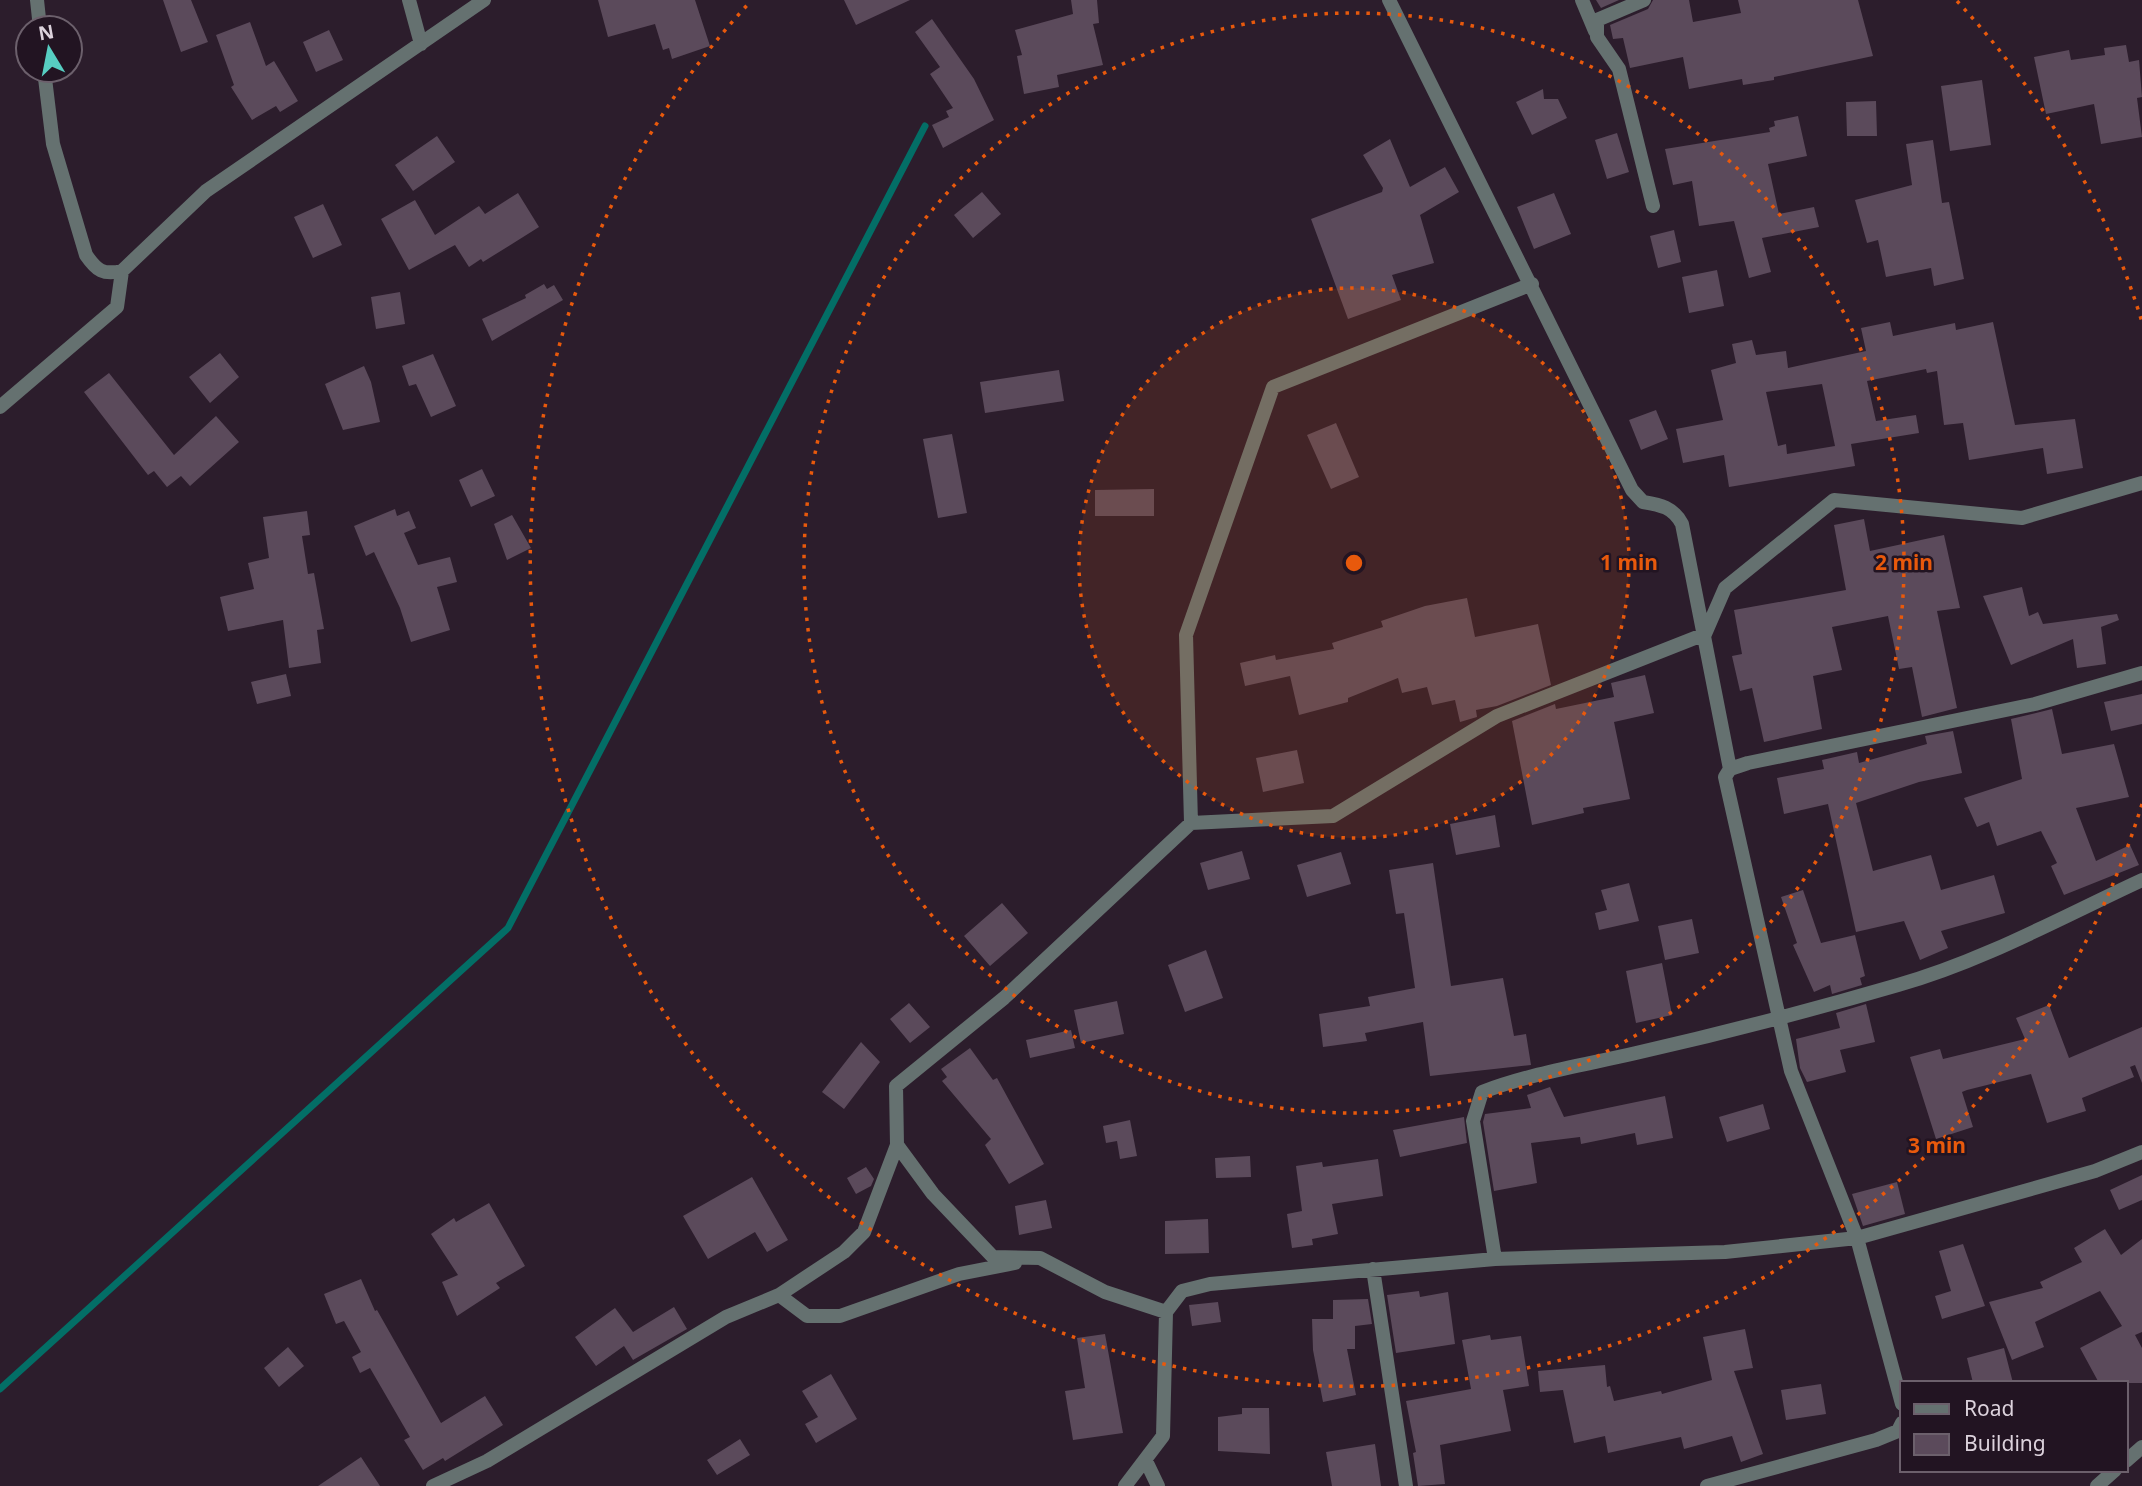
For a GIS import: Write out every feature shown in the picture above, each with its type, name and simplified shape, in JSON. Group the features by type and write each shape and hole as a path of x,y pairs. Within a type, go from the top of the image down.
{"street":[{"path":"409,0 421,44"},
{"path":"46,84 53,144 86,256 96,269 107,274 122,271 206,191 484,0"},
{"path":"1389,0 1434,96 1532,284 1633,490 1643,502 1664,505 1676,513 1682,524 1730,769 1725,777 1777,1017 1791,1071 1857,1238 1900,1398"},
{"path":"1582,0 1597,37 1619,69 1653,206"},
{"path":"1597,37 1597,20 1644,0"},
{"path":"0,407 117,307 122,271"},
{"path":"1191,823 1186,635 1273,387 1532,284"},
{"path":"433,1486 487,1461 726,1317 779,1295 844,1252 864,1232 897,1144 896,1086 1004,999 1191,823 1333,816 1497,716 1705,634 1725,588 1834,500 2022,518 2142,483"},
{"path":"1730,769 2035,704 2142,673"},
{"path":"1495,1259 1473,1121 1482,1092 1523,1076 1546,1075 1900,985 1955,966 2142,880"},
{"path":"897,1144 933,1194 993,1257 1040,1258 1105,1292 1166,1312"},
{"path":"1125,1486 1163,1436 1166,1312 1182,1292 1210,1284 1495,1259 1725,1252 1857,1238 2095,1171 2142,1152"},
{"path":"779,1295 807,1315 840,1316 959,1275 1040,1258"},
{"path":"1373,1269 1406,1486"},
{"path":"1707,1486 1876,1440 1898,1432 1900,1428"},
{"path":"2128,1459 2142,1447"},
{"path":"1146,1461 1158,1486"},
{"path":"2097,1486 2113,1472"}],"building":[{"path":"163,0 191,0 208,42 181,52"},
{"path":"598,0 695,0 710,46 672,59 669,48 663,50 655,24 608,37"},
{"path":"844,0 910,0 856,25"},
{"path":"1071,0 1097,0 1099,23 1093,24 1103,65 1057,75 1059,87 1024,94 1017,56 1022,55 1015,30 1073,14"},
{"path":"1596,0 1619,0 1601,8"},
{"path":"1653,0 1689,0 1693,22 1741,13 1738,0 1858,0 1873,56 1774,77 1774,80 1743,85 1742,79 1689,89 1683,57 1630,68 1623,38 1613,39 1610,25 1648,9"},
{"path":"932,19 974,79 994,120 943,148 932,125 949,117 946,111 953,108 930,74 940,67 915,32"},
{"path":"250,22 266,66 274,61 298,101 280,112 276,106 252,120 231,87 234,85 216,35"},
{"path":"329,30 343,60 316,72 303,42"},
{"path":"2126,45 2129,62 2139,60 2142,97 2137,98 2142,137 2101,144 2094,104 2046,114 2034,57 2069,50 2071,60 2105,55 2104,48"},
{"path":"1982,80 1991,145 1950,151 1941,86"},
{"path":"1543,89 1544,99 1558,99 1567,118 1532,135 1516,102"},
{"path":"1876,101 1877,136 1847,136 1846,102"},
{"path":"1798,116 1807,156 1768,164 1779,214 1814,207 1819,227 1762,238 1771,272 1749,278 1734,221 1699,226 1692,181 1673,185 1665,149 1770,132 1769,128 1775,126 1774,121"},
{"path":"1617,133 1629,172 1607,179 1595,140"},
{"path":"437,136 455,162 413,191 395,165"},
{"path":"1390,139 1410,187 1445,167 1459,192 1420,215 1434,263 1392,275 1401,300 1348,319 1311,219 1382,192 1383,188 1363,155"},
{"path":"1933,140 1942,203 1949,202 1964,279 1934,286 1931,268 1886,277 1878,240 1867,243 1855,200 1912,185 1906,144"},
{"path":"982,192 1001,214 973,238 954,215"},
{"path":"518,193 539,227 483,262 481,259 469,267 455,245 409,270 381,219 415,200 435,235 479,206 485,214"},
{"path":"1554,193 1571,234 1534,249 1517,207"},
{"path":"323,204 342,245 313,258 294,217"},
{"path":"1674,230 1681,262 1658,268 1650,236"},
{"path":"1717,270 1724,306 1689,313 1682,277"},
{"path":"544,284 547,289 554,285 563,300 492,341 482,319 526,298 525,295"},
{"path":"400,292 405,324 376,329 371,297"},
{"path":"1890,322 1893,336 1955,323 1956,330 1993,322 2015,425 2075,419 2083,468 2047,474 2043,448 1969,460 1963,423 1944,425 1937,371 1927,373 1926,369 1867,381 1876,421 1916,415 1919,433 1851,444 1855,466 1729,487 1724,455 1683,463 1676,429 1723,420 1711,370 1736,363 1732,344 1752,340 1756,355 1786,351 1788,368 1866,351 1861,328","holes":["1822,384 1835,446 1787,454 1786,444 1778,446 1766,392"]},
{"path":"220,353 239,377 210,403 189,377"},
{"path":"433,354 456,406 431,417 416,384 409,386 402,366"},
{"path":"364,366 371,382 380,422 343,430 325,384"},
{"path":"1059,370 1064,401 985,413 980,382"},
{"path":"109,373 174,455 216,416 239,442 190,486 181,476 167,487 154,471 148,475 84,392"},
{"path":"1656,410 1668,439 1641,450 1629,420"},
{"path":"1336,423 1359,477 1331,489 1307,435"},
{"path":"952,434 967,513 938,518 923,439"},
{"path":"482,469 495,496 471,507 459,480"},
{"path":"1154,489 1154,516 1095,516 1095,490"},
{"path":"395,509 397,516 409,511 416,528 404,533 418,565 450,557 457,582 437,587 450,630 411,642 400,608 374,552 366,556 354,526"},
{"path":"307,511 310,535 302,536 308,574 314,573 324,629 317,630 321,663 289,668 283,620 228,631 220,597 254,589 248,563 269,558 263,517"},
{"path":"512,515 531,548 507,560 494,524"},
{"path":"1864,519 1870,551 1944,535 1960,608 1937,611 1957,708 1922,717 1912,667 1899,669 1888,616 1832,627 1842,670 1813,676 1822,729 1764,742 1752,688 1740,691 1732,656 1742,654 1734,610 1846,590 1834,525"},
{"path":"2022,587 2029,616 2038,612 2043,624 2117,614 2119,620 2101,627 2106,664 2077,668 2073,639 2011,665 1983,596"},
{"path":"1467,598 1475,637 1538,624 1551,685 1497,706 1476,710 1477,717 1460,722 1455,700 1432,705 1427,687 1402,693 1398,678 1348,698 1348,702 1299,715 1290,676 1245,686 1240,663 1275,655 1276,660 1334,649 1332,643 1383,627 1381,621 1425,606"},
{"path":"286,674 291,696 257,704 251,682"},
{"path":"1645,675 1654,713 1614,722 1630,799 1583,808 1584,813 1532,825 1512,721 1555,704 1556,709 1614,697 1611,683"},
{"path":"2142,694 2142,724 2111,731 2104,702"},
{"path":"2052,709 2062,754 2114,744 2129,797 2076,808 2096,861 2130,845 2139,865 2064,895 2051,866 2057,863 2041,831 1997,846 1989,822 1977,827 1964,798 2022,779 2011,719"},
{"path":"1953,731 1962,773 1919,782 1856,803 1873,871 1931,855 1941,890 1994,875 2005,913 1941,931 1948,948 1920,960 1904,921 1856,932 1828,804 1784,814 1777,778 1824,769 1822,760 1857,752 1859,763 1927,744 1925,736"},
{"path":"1297,750 1304,783 1263,792 1256,758"},
{"path":"1495,815 1500,847 1456,855 1450,824"},
{"path":"1242,851 1250,879 1208,890 1200,863"},
{"path":"1341,852 1351,884 1307,897 1297,865"},
{"path":"1433,863 1451,986 1503,978 1514,1036 1526,1034 1531,1065 1430,1076 1423,1022 1365,1033 1367,1041 1323,1047 1319,1014 1370,1006 1368,997 1415,988 1404,913 1396,914 1389,870"},
{"path":"1629,883 1639,921 1599,930 1595,913 1607,910 1601,890"},
{"path":"1803,890 1821,943 1855,935 1865,976 1860,978 1862,985 1832,994 1830,985 1814,992 1793,945 1797,943 1781,897"},
{"path":"1002,903 1028,933 990,966 964,936"},
{"path":"1692,919 1699,953 1665,960 1658,926"},
{"path":"1206,950 1223,998 1185,1012 1168,965"},
{"path":"1662,963 1672,1015 1636,1023 1626,971"},
{"path":"1117,1001 1124,1034 1081,1043 1074,1010"},
{"path":"909,1003 930,1027 910,1043 890,1019"},
{"path":"1866,1004 1875,1042 1840,1050 1846,1072 1807,1082 1800,1068 1796,1039 1840,1028 1836,1013"},
{"path":"2049,1005 2069,1058 2142,1027 2142,1083 2135,1065 2130,1067 2134,1077 2082,1098 2086,1111 2047,1123 2031,1074 1967,1090 1962,1092 1973,1127 1936,1139 1910,1057 1940,1049 1943,1059 2025,1039 2016,1018"},
{"path":"1071,1030 1075,1048 1030,1058 1026,1040"},
{"path":"861,1042 880,1062 844,1109 822,1092"},
{"path":"970,1048 993,1080 997,1078 1044,1164 1009,1184 985,1145 991,1139 942,1081 947,1077 941,1069"},
{"path":"1550,1087 1564,1117 1665,1096 1673,1138 1637,1145 1635,1133 1581,1144 1580,1137 1531,1143 1537,1183 1494,1191 1483,1122 1485,1114 1531,1108 1527,1095"},
{"path":"1763,1104 1770,1129 1727,1142 1719,1117"},
{"path":"1464,1117 1467,1143 1400,1157 1393,1130"},
{"path":"1130,1120 1137,1156 1120,1159 1117,1141 1106,1143 1103,1126"},
{"path":"1250,1156 1251,1177 1216,1178 1215,1158"},
{"path":"1378,1159 1383,1196 1332,1204 1338,1234 1312,1239 1313,1245 1292,1248 1287,1214 1302,1211 1296,1166 1322,1162 1323,1167"},
{"path":"866,1167 874,1179 871,1186 856,1194 847,1178"},
{"path":"2142,1175 2142,1200 2119,1210 2110,1190"},
{"path":"752,1177 788,1240 767,1252 755,1232 708,1259 683,1216"},
{"path":"1897,1182 1905,1214 1863,1226 1852,1194"},
{"path":"1046,1200 1052,1228 1019,1235 1015,1206"},
{"path":"489,1203 525,1266 496,1283 500,1288 457,1316 442,1282 458,1275 431,1234 454,1218 456,1222"},
{"path":"1208,1219 1209,1253 1165,1254 1165,1221"},
{"path":"2105,1229 2121,1255 2142,1239 2142,1332 2135,1335 2142,1348 2142,1383 2098,1381 2080,1348 2122,1326 2100,1291 2035,1322 2044,1347 2012,1360 1989,1302 2043,1288 2040,1282 2082,1262 2074,1248"},
{"path":"1963,1244 1985,1306 1942,1319 1935,1296 1951,1291 1939,1251"},
{"path":"361,1279 375,1311 377,1310 441,1423 485,1396 503,1425 445,1461 443,1458 423,1470 404,1440 410,1437 370,1368 360,1373 352,1357 361,1352 344,1321 336,1324 324,1294"},
{"path":"1419,1291 1420,1297 1448,1292 1455,1344 1396,1353 1387,1295"},
{"path":"1368,1299 1372,1324 1355,1326 1355,1349 1347,1349 1356,1395 1323,1402 1313,1350 1312,1319 1333,1319 1333,1300"},
{"path":"1218,1302 1221,1322 1192,1326 1189,1305"},
{"path":"674,1307 687,1329 633,1360 624,1346 596,1366 575,1337 615,1308 633,1332"},
{"path":"1745,1329 1753,1368 1734,1371 1763,1454 1741,1462 1732,1436 1684,1449 1681,1437 1608,1453 1605,1436 1574,1443 1563,1390 1540,1392 1538,1371 1605,1365 1607,1387 1610,1386 1614,1401 1661,1391 1662,1394 1712,1380 1703,1337"},
{"path":"1105,1334 1123,1433 1073,1440 1065,1391 1085,1388 1077,1338"},
{"path":"1490,1335 1491,1340 1521,1336 1529,1386 1503,1390 1511,1431 1440,1445 1445,1484 1418,1486 1413,1453 1416,1452 1406,1401 1471,1389 1462,1340"},
{"path":"288,1347 304,1366 279,1387 264,1368"},
{"path":"2004,1348 2012,1381 1973,1381 1967,1358"},
{"path":"831,1374 857,1419 816,1443 805,1424 818,1417 802,1391"},
{"path":"1821,1384 1826,1414 1786,1420 1781,1390"},
{"path":"1242,1408 1269,1408 1270,1454 1218,1451 1218,1417 1242,1414"},
{"path":"740,1439 750,1455 717,1475 707,1460"},
{"path":"1375,1444 1381,1486 1332,1486 1326,1452"},
{"path":"361,1457 380,1486 318,1486"}],"waterway":[{"path":"0,1389 508,928 925,126"}]}
